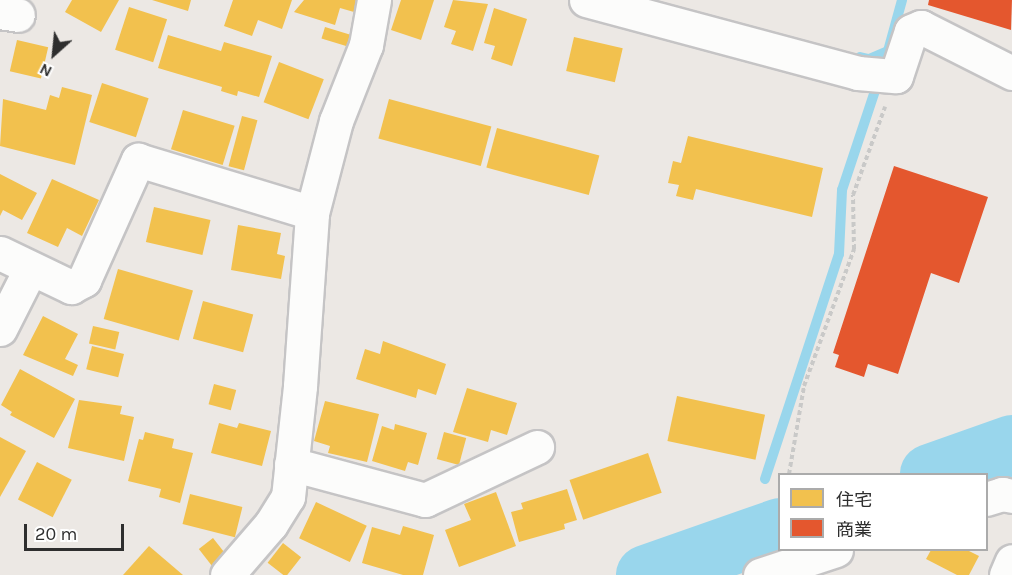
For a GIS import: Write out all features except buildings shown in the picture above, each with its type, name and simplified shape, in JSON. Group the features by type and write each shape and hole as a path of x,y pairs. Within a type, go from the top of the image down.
{"street":[{"path":"227,575 271,524 288,497 312,213 336,121 366,45 374,0"},
{"path":"586,0 858,73 896,76 911,31 921,27 1012,73"},
{"path":"0,253 71,287 84,280 138,160 312,213"},
{"path":"0,329 32,268"},
{"path":"291,464 425,500 537,447"},
{"path":"988,499 1002,494 1012,496"},
{"path":"760,575 830,551"},
{"path":"1006,575 1012,561"}],"path":[{"path":"789,473 804,386 854,249 853,195 896,76"}],"waterway":[{"path":"860,57 869,59 888,51 902,0"},
{"path":"765,479 839,254 842,190 876,88"},
{"path":"933,473 1012,445"},
{"path":"646,575 778,529"}]}
